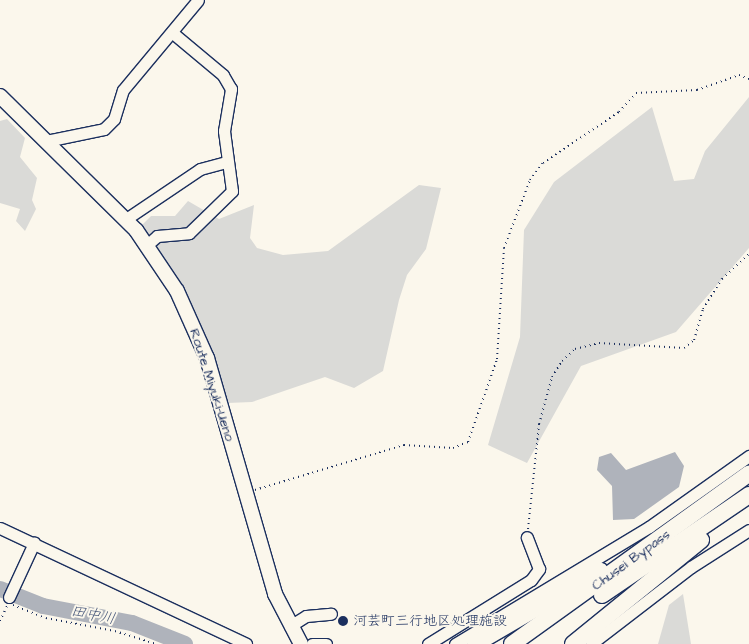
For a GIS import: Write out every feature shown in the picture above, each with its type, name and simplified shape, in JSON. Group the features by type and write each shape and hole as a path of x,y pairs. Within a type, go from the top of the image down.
{"highway":[{"name":"Chusei Bypass","path":"513,644 749,474"},
{"name":"Chusei Bypass","path":"513,644 600,596 749,495"},
{"path":"573,644 749,501"},
{"path":"474,644 707,504"}],"main road":[{"name":"Route Miyuki-Ueno","path":"0,96 126,219 147,245 187,311 204,352 270,578 290,626 301,644"}],"street":[{"path":"46,141 104,129 114,118 123,90 174,34 198,0"},
{"path":"147,245 157,236 189,233 218,207 232,191 224,131 231,89 223,75 174,34"},
{"path":"126,219 200,169 227,162"},
{"path":"455,644 649,526 749,456"},
{"path":"0,528 246,644"},
{"path":"591,644 691,566 749,530"},
{"path":"428,644 531,580 539,569 527,537"},
{"path":"9,597 34,544"},
{"path":"290,626 306,616 331,614"},
{"path":"312,644 326,644"}],"path":[{"path":"246,492 404,445 452,448 468,442 498,359 504,248 516,206 534,174 558,152 619,112 636,93 696,90 739,75 749,79"},
{"path":"527,537 539,424 552,377 562,361 575,350 600,343 684,348 694,340 703,309 722,279 749,254"},
{"path":"0,621 9,603 46,618 156,644"}],"shaded area":[{"path":"749,97 749,248 676,332 581,366 527,463 488,445 520,337 524,230 554,182 652,107 674,181 694,179 705,151"},
{"path":"7,119 25,138 20,157 37,178 32,200 36,209 25,231 16,221 20,209 0,203 0,121"},
{"path":"419,185 441,188 426,249 407,275 399,300 383,371 354,388 325,377 252,402 227,403 185,293 141,226 151,216 175,216 188,201 219,219 254,205 250,238 257,248 283,255 328,251"},
{"path":"675,452 684,466 679,487 634,519 613,520 612,486 597,470 599,457 611,453 626,470"},
{"path":"683,594 691,644 658,644 669,605"}],"waterway":[{"name":"田中川","path":"0,589 43,606 132,623 185,644"}],"place":[{"name":"河芸町三行地区処理施設","path":"343,621"}]}
